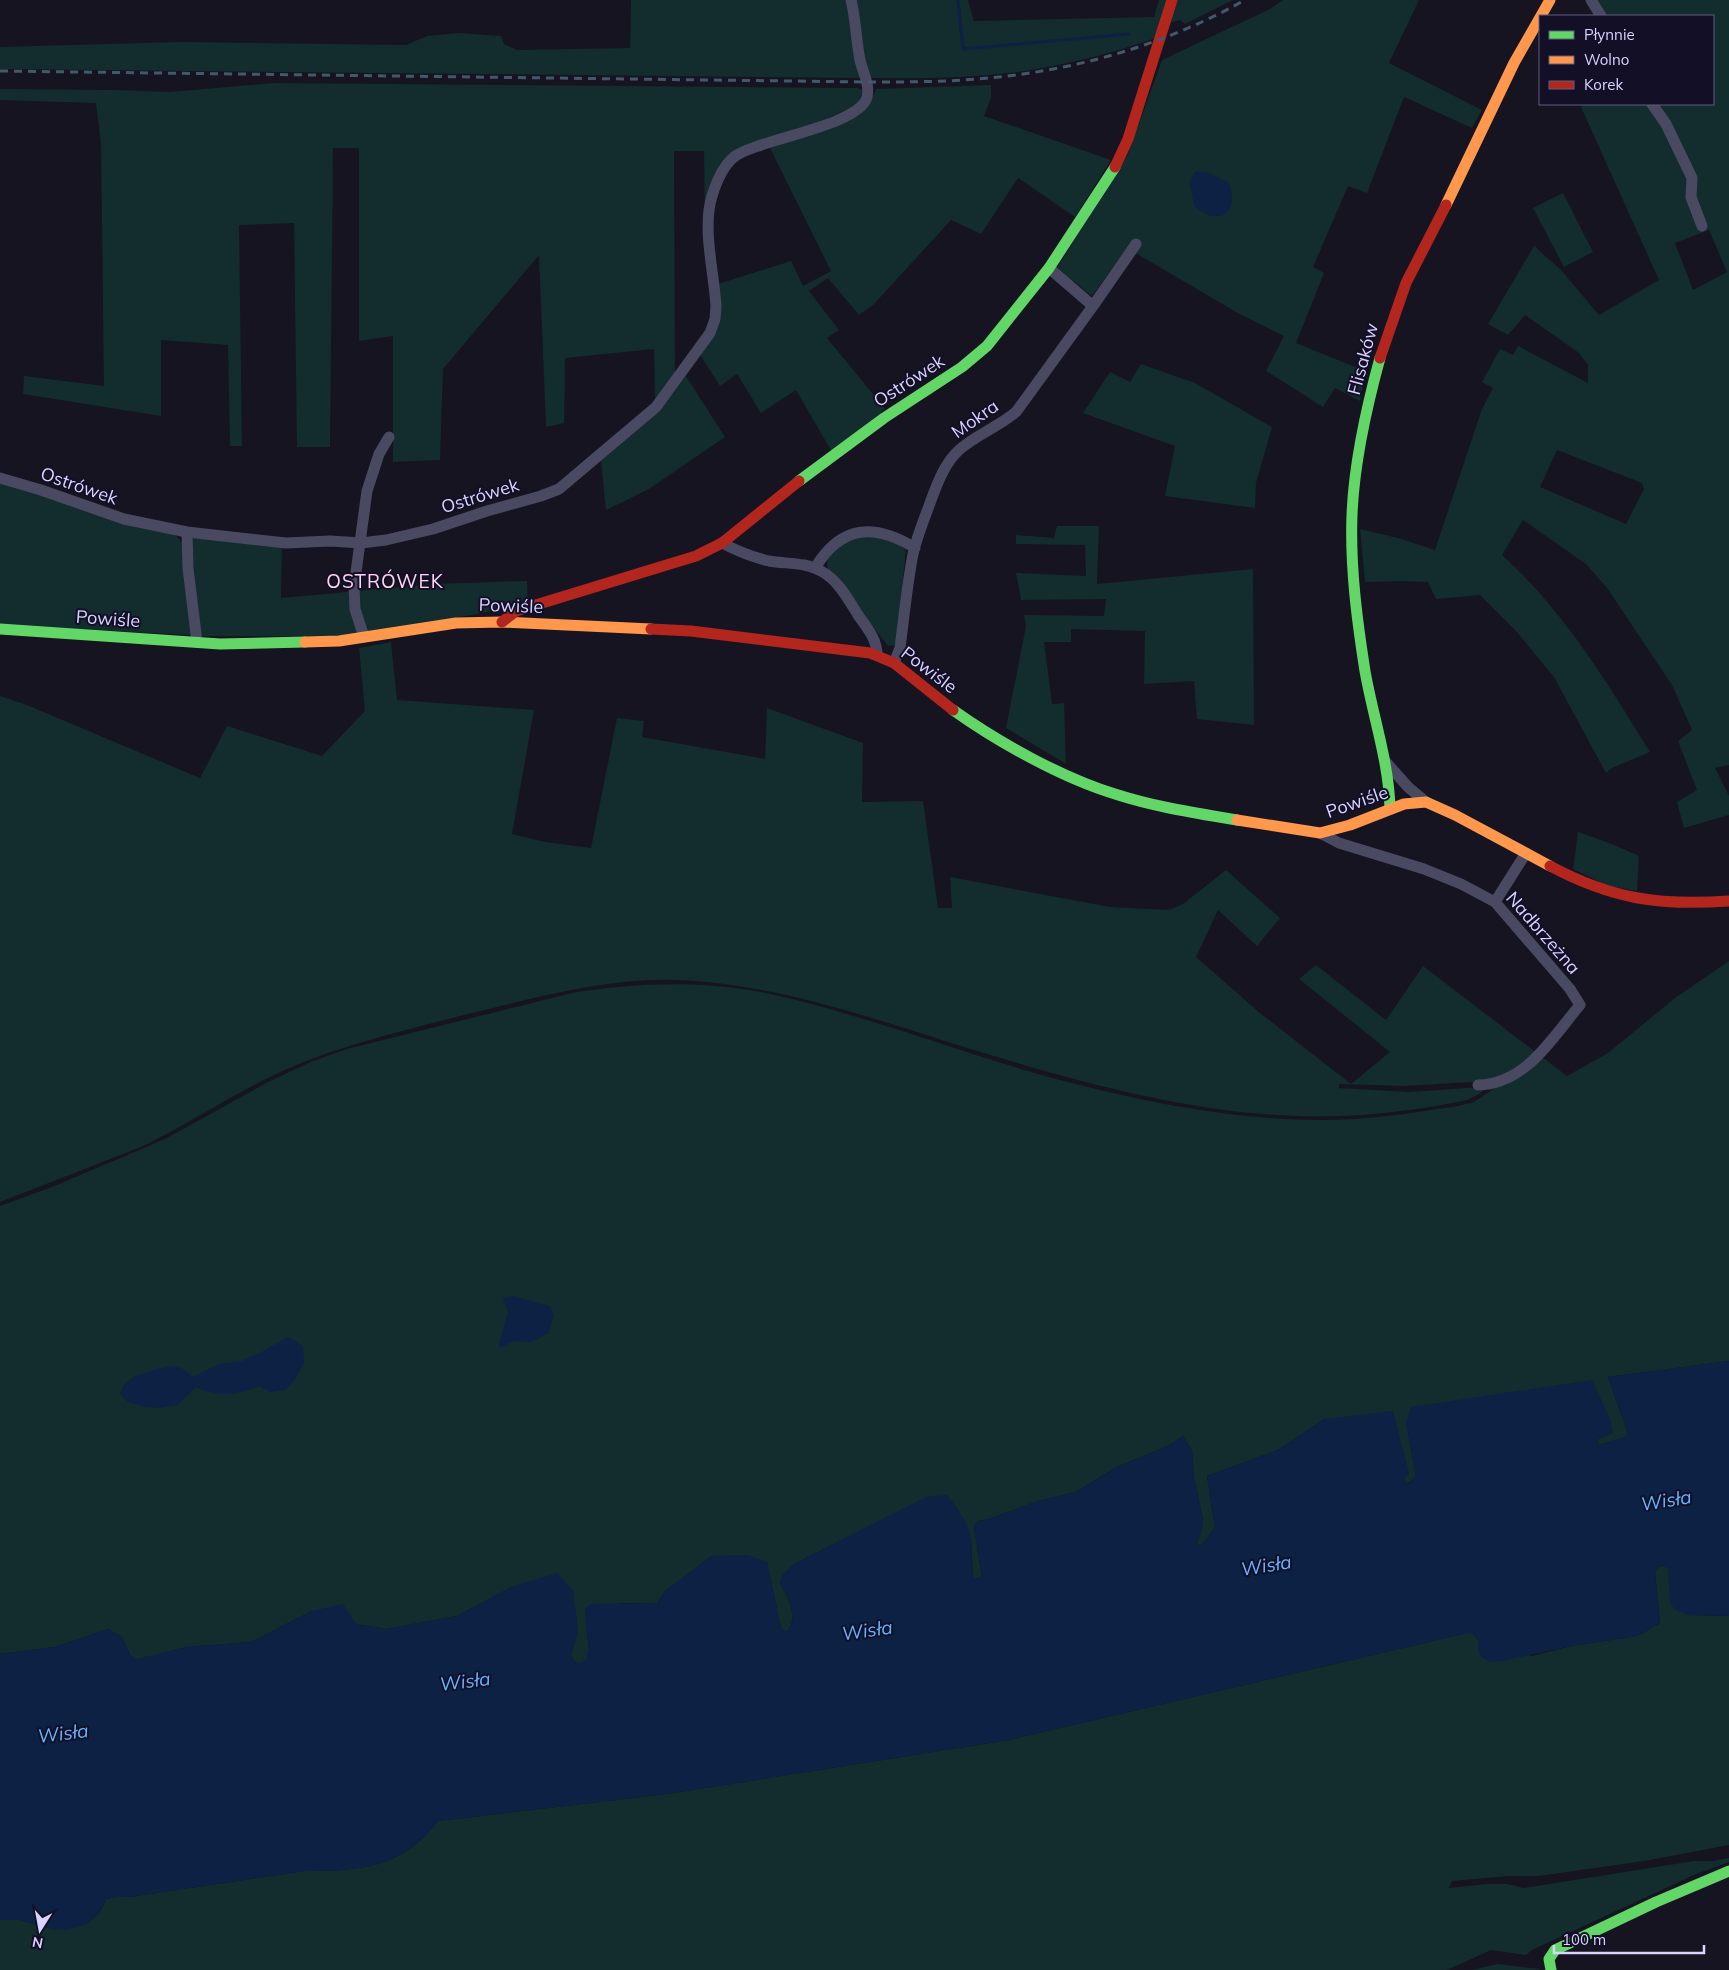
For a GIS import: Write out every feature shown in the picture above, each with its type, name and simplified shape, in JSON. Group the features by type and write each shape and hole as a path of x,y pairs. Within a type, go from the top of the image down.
{"street":[{"name":"Ostrówek","path":"0,478 42,490 124,519 187,532 286,543 330,541 361,543 386,540 433,529 559,489 656,407 710,333 715,319 715,284 709,233 709,214 711,198 726,165 735,156 749,150 798,135 848,115 860,108 866,100 867,82 860,60 852,0"},
{"name":"Ostrówek","path":"502,622 516,610 696,556 722,543 779,496 884,418 962,368 987,346 1049,268 1100,191 1118,160 1161,39 1172,0"},
{"name":"Flisaków","path":"1542,15 1550,0"},
{"path":"1592,0 1600,15"},
{"name":"Flisaków","path":"1390,809 1391,789 1386,761 1377,734 1371,704 1358,616 1352,555 1352,498 1361,438 1379,358 1393,314 1520,53 1539,19"},
{"path":"1653,105 1666,124 1692,178 1691,197 1702,226"},
{"name":"Mokra","path":"894,663 900,648 915,548 937,482 947,464 958,451 974,439 1003,423 1016,412 1136,244"},
{"path":"1049,268 1093,306"},
{"path":"364,637 353,596 365,506 372,473 379,454 389,437"},
{"path":"815,568 830,547 856,533 870,531 884,534 901,539 915,548"},
{"path":"187,532 188,568 197,642"},
{"path":"722,543 739,552 768,561 815,568 832,579 876,642 877,655"},
{"name":"Powiśle","path":"0,629 220,644 339,641 456,623 502,622 732,635 877,655 894,663 955,711 1045,764 1112,794 1145,804 1300,832 1320,833 1350,825 1404,804 1426,802"},
{"name":"Flisaków","path":"1386,761 1408,788 1426,802"},
{"path":"1426,802 1455,815 1576,880 1618,895 1665,904 1729,901"},
{"name":"Nadbrzeżna","path":"1320,833 1339,843 1424,869 1461,884 1495,902 1570,989 1580,1004 1537,1056 1523,1069 1507,1079 1489,1085 1478,1085"},
{"path":"1495,902 1526,854"},
{"path":"1550,1964 1555,1950 1656,1902 1729,1871"}],"green space":[{"path":"631,0 849,0 862,78 0,69 0,47 181,42 406,45 427,36 459,33 501,36 504,44 517,50 630,48"},
{"path":"852,0 968,0 974,21 1154,17 1159,0 1169,0 1159,37 1089,58 1000,74 962,77 869,78"},
{"path":"1178,0 1233,0 1185,24 1180,20 1169,23"},
{"path":"1283,0 1419,0 1389,63 1482,110 1472,128 1404,97 1367,193 1348,186 1313,267 1324,273 1296,343 1365,371 1360,401 1335,388 1323,407 1266,371 1284,336 1236,312 1127,248 1092,296 1057,268 1128,154 1162,60 1270,9"},
{"path":"1595,0 1729,0 1729,765 1715,768 1729,796 1729,815 1684,828 1677,802 1697,790 1678,741 1692,730 1672,685 1607,588 1586,564 1523,520 1502,555 1545,599 1583,648 1650,752 1612,768 1606,773 1554,677 1516,631 1480,595 1436,599 1428,582 1365,582 1360,529 1398,538 1435,550 1482,409 1493,388 1482,382 1500,349 1513,355 1518,346 1588,383 1588,365 1579,353 1525,315 1508,335 1488,324 1534,246 1561,270 1599,315 1659,280 1581,107 1583,105 1714,105 1714,15 1606,15","holes":["1709,230 1727,272 1693,290 1675,243","1557,450 1642,483 1644,489 1626,524 1540,487"]},
{"path":"273,83 857,88 863,90 859,101 853,108 727,158 705,216 704,151 674,151 675,377 655,403 654,349 565,358 564,423 546,427 539,255 443,369 440,460 393,462 393,336 359,341 359,148 333,148 330,447 297,447 294,223 239,225 242,446 230,446 228,345 161,340 161,416 23,394 24,376 104,386 101,143 96,103 0,100 0,89 170,92"},
{"path":"991,85 991,98 984,116 1111,160 1075,217 1018,178 981,234 951,220 874,304 859,315 828,278 809,291 839,330 827,338 885,409 832,452 796,390 761,413 737,374 720,386 699,353 715,333 718,284 791,261 803,286 831,271 770,148 860,115 871,100 876,89"},
{"path":"1563,193 1593,252 1564,267 1533,208"},
{"path":"1141,364 1195,383 1272,427 1256,483 1255,508 1165,496 1175,446 1083,413 1110,372 1130,382"},
{"path":"686,376 725,437 649,489 606,510 601,461 664,404"},
{"path":"0,482 174,533 183,544 191,635 0,625"},
{"path":"1057,526 1099,526 1097,584 1253,569 1254,725 1197,719 1194,681 1144,684 1145,631 1071,629 1071,642 1044,642 1052,704 1064,703 1066,764 1006,728 1026,626 1024,615 1104,616 1106,599 1021,600 1016,573 1086,576 1085,545 1016,544 1016,535 1054,538"},
{"path":"195,536 282,547 281,598 434,584 527,581 528,603 472,615 335,636 201,636 191,542"},
{"path":"869,536 895,542 906,550 896,645 888,646 828,569 827,563 830,552 850,540"},
{"path":"391,642 397,700 534,710 512,834 545,842 591,848 617,718 644,721 642,737 765,759 767,708 863,743 862,802 923,801 938,908 952,908 950,877 1110,907 1169,910 1183,904 1226,870 1280,918 1257,946 1218,910 1196,957 1260,1013 1351,1084 1390,1052 1299,979 1316,965 1386,1020 1423,966 1567,1076 1608,1053 1675,998 1729,961 1729,1361 1608,1377 1628,1434 1623,1438 1599,1445 1597,1439 1613,1433 1406,1422 1416,1477 1407,1484 1404,1479 1324,1419 1278,1450 1207,1476 1215,1528 1200,1547 1197,1543 1203,1520 1194,1478 1192,1451 1183,1436 1170,1445 1115,1468 1076,1492 1038,1501 989,1519 978,1521 974,1527 982,1577 973,1579 971,1540 838,1542 792,1565 780,1582 791,1607 792,1614 790,1626 786,1632 781,1629 767,1562 665,1591 657,1603 621,1603 585,1610 589,1651 586,1660 580,1663 574,1662 571,1654 578,1632 514,1586 457,1616 386,1629 356,1624 312,1611 251,1642 187,1647 136,1660 130,1655 122,1637 108,1629 55,1647 0,1654 0,1206 52,1187 165,1139 268,1082 313,1061 347,1049 572,993 597,989 674,984 750,990 813,1004 1038,1074 1144,1100 1214,1112 1284,1119 1367,1118 1458,1106 1474,1102 1496,1087 1489,1081 1404,1086 1339,1084 1339,1088 1409,1092 1483,1087 1485,1089 1467,1100 1364,1115 1302,1116 1220,1109 1135,1094 1051,1073 862,1015 789,996 715,983 650,980 598,985 522,1001 394,1033 343,1048 268,1078 141,1147 0,1202 0,696 27,705 200,778 227,726 322,756 365,711 359,648"},
{"path":"1578,832 1639,856 1637,891 1608,886 1573,869"},
{"path":"1664,1566 1668,1568 1670,1583 1688,1615 1729,1616 1729,1845 1644,1861 1539,1876 1509,1876 1452,1881 1449,1888 1507,1884 1524,1888 1694,1861 1713,1861 1729,1858 1729,1862 1696,1874 1532,1950 1526,1955 1491,1950 1447,1970 0,1970 0,1920 20,1920 55,1930 99,1914 106,1899 305,1871 362,1868 379,1864 410,1849 438,1821 667,1794 1009,1740 1463,1634 1473,1634 1479,1641 1532,1656 1571,1646 1637,1636 1660,1623 1655,1572 1659,1567"},
{"path":"1498,1964 1538,1969 1540,1970 1472,1970"}],"water":[{"path":"1195,171 1209,173 1228,182 1232,201 1226,213 1220,216 1213,216 1195,207 1189,183"},
{"path":"513,1296 550,1306 554,1315 548,1334 531,1342 514,1341 499,1348 508,1312 503,1298"},
{"path":"288,1337 303,1346 304,1363 294,1381 285,1390 270,1392 260,1386 243,1392 220,1394 196,1387 178,1405 158,1408 145,1407 128,1402 120,1394 123,1386 133,1377 157,1369 175,1366 183,1369 193,1377 219,1364 242,1361"},
{"name":"Wisła","path":"1729,1361 1729,1616 1688,1615 1674,1609 1670,1601 1668,1568 1664,1566 1659,1567 1655,1572 1660,1623 1637,1636 1571,1646 1490,1662 1482,1657 1478,1650 1479,1641 1473,1634 1463,1634 1009,1740 667,1794 438,1821 410,1849 379,1864 345,1870 305,1871 106,1899 99,1914 87,1924 67,1930 55,1930 20,1920 0,1920 0,1654 55,1647 108,1629 122,1637 130,1655 137,1659 187,1647 251,1642 312,1611 343,1604 356,1624 386,1629 457,1616 514,1586 557,1573 573,1591 578,1632 571,1654 574,1661 580,1663 586,1660 589,1651 585,1610 590,1604 657,1603 665,1591 711,1556 747,1555 767,1562 781,1628 786,1632 792,1621 792,1614 791,1607 780,1582 783,1574 792,1565 926,1497 947,1495 962,1516 970,1534 974,1579 982,1576 974,1527 978,1521 989,1519 1038,1501 1076,1492 1115,1468 1170,1445 1183,1436 1192,1451 1194,1478 1203,1521 1197,1543 1200,1547 1215,1528 1207,1476 1278,1450 1324,1419 1393,1411 1409,1473 1404,1479 1408,1484 1416,1477 1406,1422 1411,1407 1592,1380 1610,1419 1613,1433 1597,1439 1599,1445 1623,1438 1628,1434 1608,1377"}],"waterway":[{"path":"958,0 963,49 1129,34"}],"railway":[{"path":"0,71 867,82 963,80 1047,70 1115,54 1182,31 1245,0"}],"traffic: fast":[{"path":"799,481 884,418 962,367 987,346 1049,268 1115,167"},
{"path":"1380,358 1366,416 1355,475 1352,554 1362,652 1368,688 1384,757 1390,809"},
{"path":"0,629 220,644 305,642"},
{"path":"953,710 1031,758 1074,779 1130,799 1237,820"},
{"path":"1551,1970 1549,1959 1555,1950 1656,1902 1729,1871"}],"traffic: slow":[{"path":"1541,15 1550,0"},
{"path":"1446,205 1514,63 1539,19"},
{"path":"305,642 339,641 456,623 502,622 651,629"},
{"path":"1237,820 1320,833 1350,825 1404,804 1426,802 1455,815 1550,866"}],"traffic: jam":[{"path":"1115,167 1128,139 1172,0"},
{"path":"1380,358 1406,283 1446,205"},
{"path":"502,622 516,611 696,556 722,543 799,481"},
{"path":"651,629 691,631 870,653 894,663 953,710"},
{"path":"1550,866 1594,886 1636,898 1680,902 1729,901"}],"district":[{"name":"OSTRÓWEK","path":"385,581"}]}
